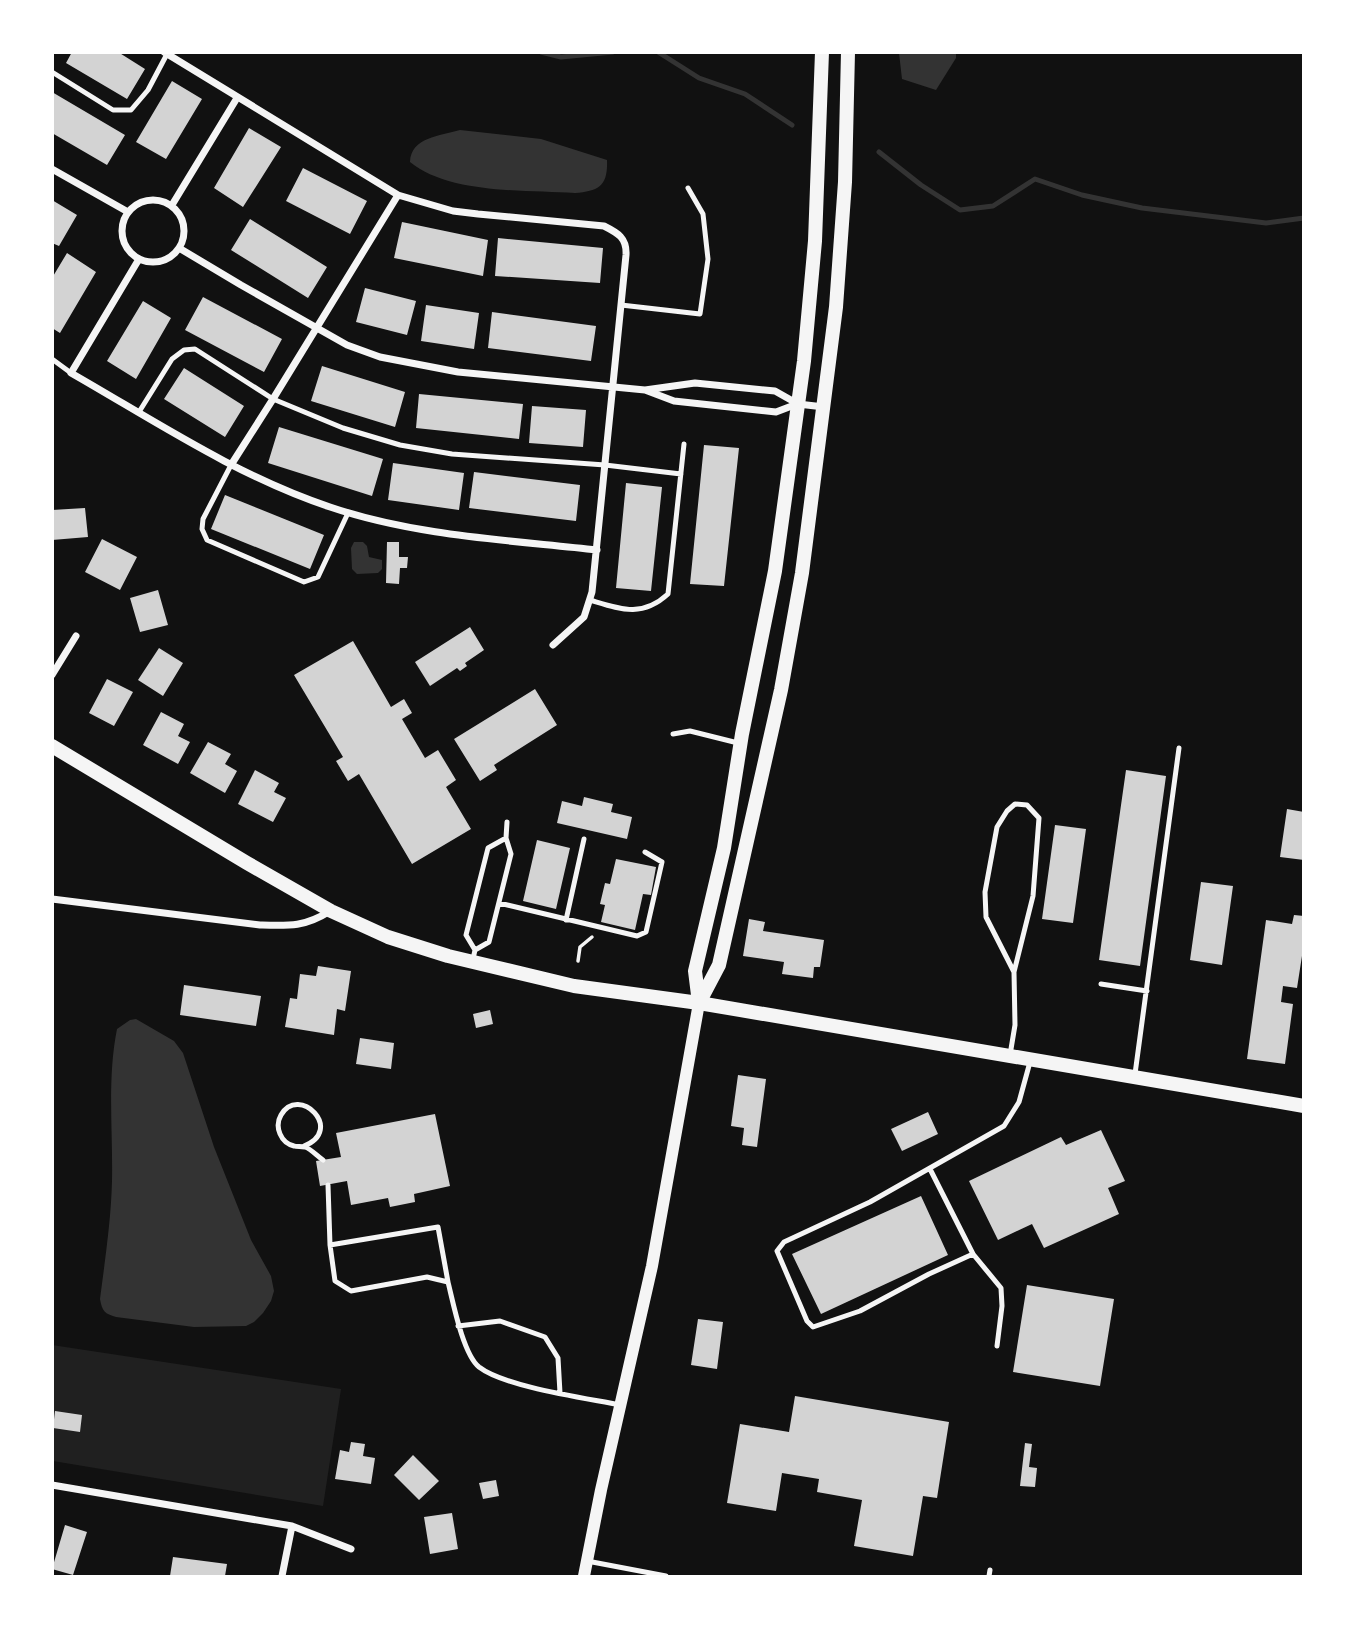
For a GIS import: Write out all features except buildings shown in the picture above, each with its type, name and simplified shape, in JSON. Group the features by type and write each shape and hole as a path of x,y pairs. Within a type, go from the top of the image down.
{"main road":[{"path":"699,1003 695,971 724,848 741,744 775,571 804,362 815,241 822,52"},
{"path":"699,1003 719,965 778,702 802,573 839,272 849,52"},
{"path":"52,746 331,911 388,937 474,956 574,986 699,1003 1304,1106"}],"street":[{"path":"166,53 398,195 440,208 604,226 620,234 626,247 590,600 584,617 554,645"},
{"path":"172,205 237,98"},
{"path":"52,169 128,212"},
{"path":"230,465 398,195"},
{"path":"153,200 172,205 183,220 184,230 179,248 173,255 157,262 139,259 126,246 122,237 128,212 135,205 153,200"},
{"path":"179,248 347,345 380,356 492,376 645,390 674,401 776,412 797,404 824,407"},
{"path":"139,259 71,373 230,465 260,480 348,513 436,532 597,550"},
{"path":"645,390 695,383 781,392 797,404"},
{"path":"52,675 76,636"},
{"path":"52,900 293,926 313,921 331,911"},
{"path":"584,1577 654,1253 699,1003"},
{"path":"52,1485 292,1526 351,1549"},
{"path":"282,1577 292,1526"}],"lane":[{"path":"52,72 113,110 131,110 148,90 166,53"},
{"path":"621,305 700,314 708,259 703,214 688,188"},
{"path":"139,412 172,359 184,350 195,349 273,399 343,428 400,445 452,453 681,474"},
{"path":"52,359 71,373"},
{"path":"590,600 620,609 643,609 657,604 668,594 684,444"},
{"path":"230,465 203,519 202,528 207,540 304,582 318,577 348,513"},
{"path":"673,734 690,731 741,744"},
{"path":"1135,1076 1179,748"},
{"path":"1010,1055 1015,1025 1014,972 1033,896 1039,818 1027,805 1015,804 997,827 985,892 986,917 1014,972"},
{"path":"506,838 488,848 466,935 474,956 489,942 499,903 511,854 506,838 507,822"},
{"path":"566,920 584,839"},
{"path":"499,903 637,936 646,932 662,862 645,852"},
{"path":"1101,984 1146,991"},
{"path":"973,1254 860,1311 813,1327 807,1321 777,1251 784,1241 870,1202 1004,1126 1019,1102 1031,1059"},
{"path":"304,1146 316,1139 319,1120 317,1114 305,1105 292,1106 281,1115 278,1128 280,1135 290,1145 304,1146 323,1160"},
{"path":"930,1169 973,1254 1000,1288 1002,1306 997,1346"},
{"path":"328,1185 335,1281 351,1291 427,1277 448,1282"},
{"path":"331,1245 438,1227 458,1326 478,1366 510,1382 620,1405"},
{"path":"458,1326 500,1321 545,1337 558,1358 560,1393"},
{"path":"587,1561 666,1577"}],"path":[{"path":"578,961 580,947 592,937"}],"shaded area":[{"path":"899,52 956,53 956,58 936,90 902,79"},
{"path":"460,130 541,139 607,160 606,176 596,189 583,192 511,190 445,180 410,162 415,147 421,142"},
{"path":"354,542 363,542 367,546 369,557 382,560 382,569 378,573 357,574 352,569 351,548"},
{"path":"136,1019 174,1041 183,1053 214,1147 251,1240 271,1276 274,1291 271,1301 254,1322 246,1326 194,1327 116,1317 107,1313 102,1306 100,1299 111,1196 111,1086 114,1048 117,1029"},
{"path":"52,1345 341,1389 323,1506 53,1461"}],"waterway":[{"path":"541,52 561,57 613,52"},
{"path":"658,52 699,78 745,94 792,125"},
{"path":"879,152 921,185 960,210 993,206 1035,179 1082,195 1142,208 1266,223 1304,218"}]}
